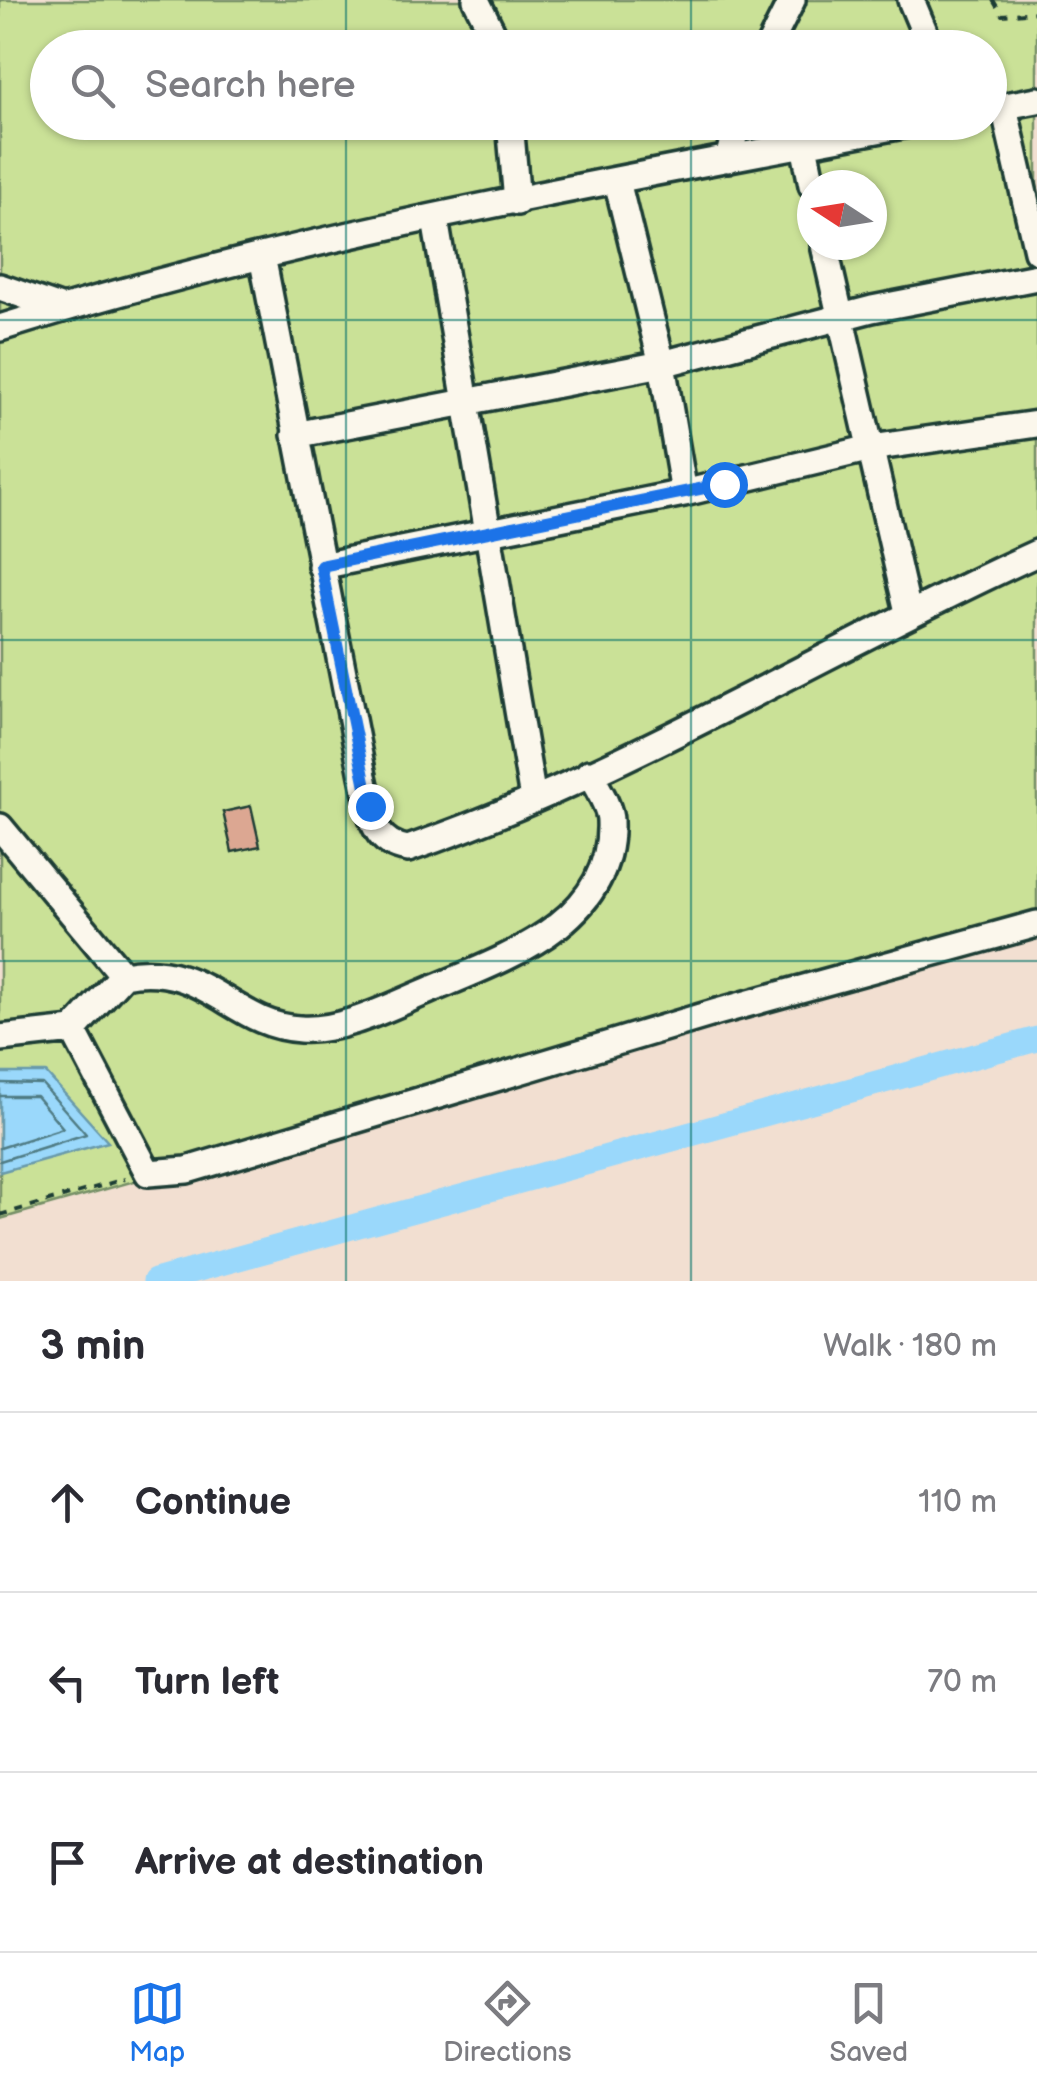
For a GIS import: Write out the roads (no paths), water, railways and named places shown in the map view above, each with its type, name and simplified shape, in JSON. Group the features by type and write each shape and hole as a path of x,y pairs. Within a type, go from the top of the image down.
{"street":[{"path":"476,0 491,30"},
{"path":"777,30 792,0"},
{"path":"910,0 923,30"},
{"path":"1007,106 1037,100"},
{"path":"511,140 516,202"},
{"path":"728,159 733,140"},
{"path":"0,328 60,308 262,256 825,140"},
{"path":"1006,140 1037,251"},
{"path":"804,144 809,170"},
{"path":"617,181 662,364 684,493"},
{"path":"435,219 492,534 534,799"},
{"path":"262,256 377,836 389,846 408,849 534,799 717,716 908,612 1037,553"},
{"path":"827,260 908,612"},
{"path":"296,435 468,405 662,364 839,318 1037,276"},
{"path":"0,287 60,308"},
{"path":"321,566 684,493 871,448 1037,424"},
{"path":"0,1038 73,1030 123,975 172,972 257,1016 299,1030 360,1018 508,957 554,932 587,897 606,860 611,818 589,773"},
{"path":"0,827 123,975"},
{"path":"73,1030 148,1173 187,1170 717,1012 1037,924"}],"water":[{"path":"0,1073 46,1073 108,1142 0,1172"}],"waterway":[{"path":"155,1281 1037,1039"}]}
